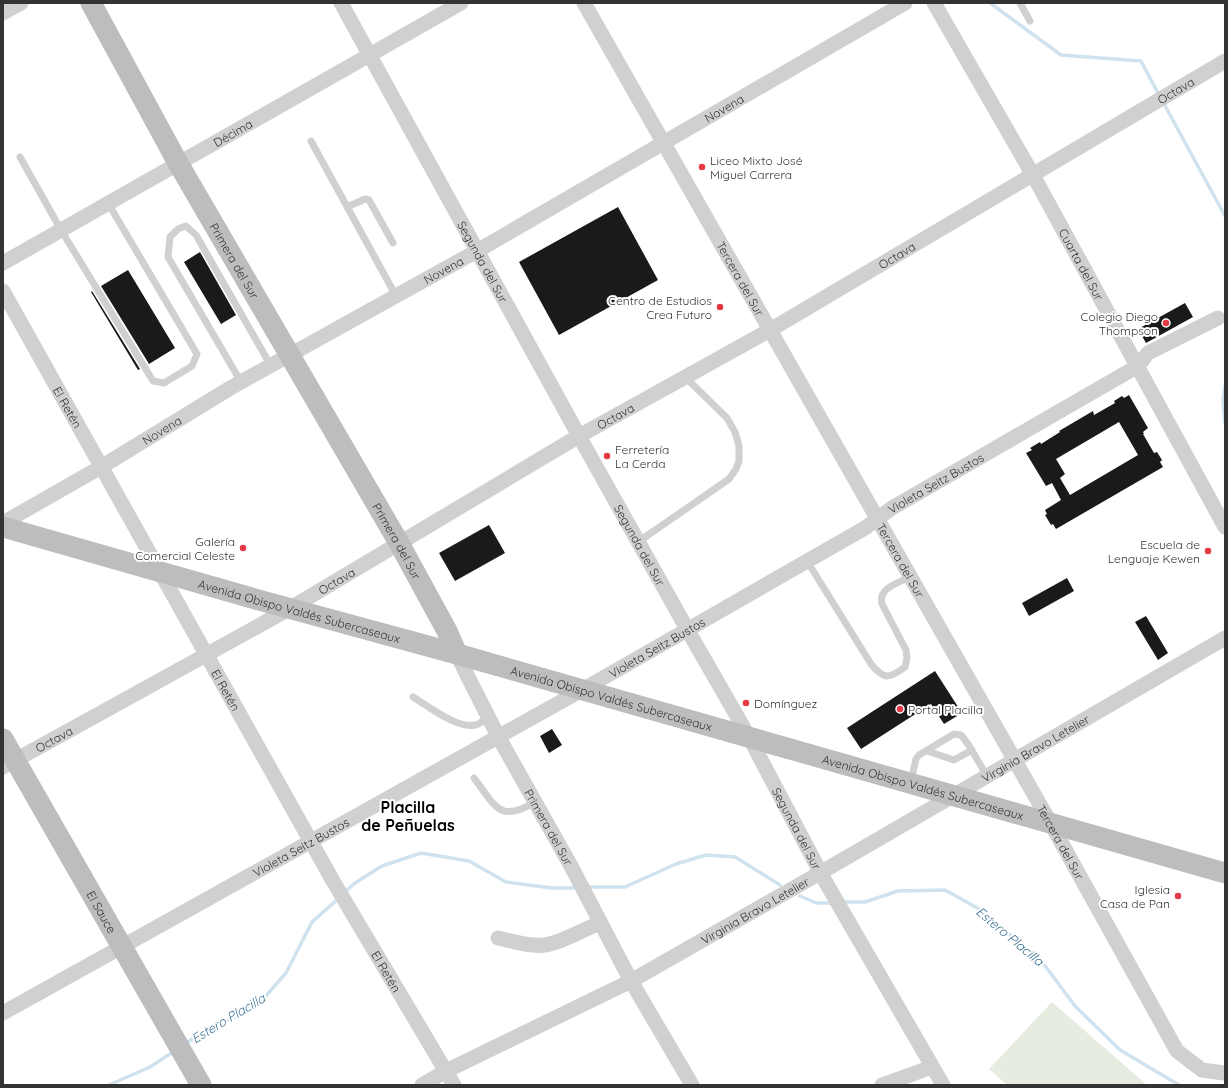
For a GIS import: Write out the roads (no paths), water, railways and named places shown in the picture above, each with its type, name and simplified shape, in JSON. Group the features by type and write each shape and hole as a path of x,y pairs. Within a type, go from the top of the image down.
{"main road":[{"name":"Primera del Sur","path":"91,3 178,164 399,543 458,654"},
{"name":"Avenida Obispo Valdés Subercaseaux","path":"3,527 289,609 458,654 1222,873"},
{"name":"El Sauce","path":"3,738 9,764 122,947 201,1085"}],"street":[{"path":"3,13 21,3"},
{"name":"Segunda del Sur","path":"341,3 579,436 749,737 843,913 943,1085"},
{"name":"Décima","path":"3,263 461,3"},
{"name":"Tercera del Sur","path":"584,3 1014,760 1177,1051 1202,1070 1224,1073"},
{"name":"Novena","path":"3,523 101,467 241,382 290,356 477,250 905,3"},
{"name":"Cuarta del Sur","path":"934,3 1033,175 1225,527"},
{"name":"Octava","path":"9,764 289,609 579,436 770,330 1033,175 1170,92 1225,61"},
{"name":"El Retén","path":"3,291 350,911 454,1085"},
{"name":"Violeta Seitz Bustos","path":"3,1013 582,690 865,528 892,508 1138,366 1148,353 1218,318"},
{"name":"Virginia Bravo Letelier","path":"422,1085 446,1071 631,981 823,877 952,796 1225,638"},
{"name":"Primera del Sur","path":"458,654 498,736 571,866 631,981 692,1085"},
{"path":"498,938 543,946 552,944 600,923"},
{"path":"882,1085 932,1067"}],"lane":[{"path":"1020,3 1030,21"},
{"path":"311,141 396,296"},
{"path":"20,157 61,230 153,381 164,383 192,366 197,354 108,203"},
{"path":"347,207 365,199 369,200 393,243"},
{"path":"241,382 168,257 170,237 178,229 186,226 196,235 271,366"},
{"path":"638,542 729,479 739,461 739,446 727,418 686,377"},
{"path":"807,561 871,664 884,676 890,676 905,667 907,658 906,650 882,604 882,593 891,586 910,577"},
{"path":"413,696 453,721 466,726 476,725 489,717"},
{"path":"910,783 916,758 954,734 961,735 972,750 986,776"},
{"path":"927,751 954,760 972,750"},
{"path":"474,778 497,808 503,811 510,813 536,802"}],"waterway":[{"path":"990,3 1061,55 1141,61 1159,95"},
{"path":"1163,102 1225,216"},
{"path":"1225,386 1223,400 1225,423"},
{"name":"Estero Placilla","path":"345,892 355,883 382,866 421,853 469,861 506,882 552,888 577,888"},
{"name":"Estero Placilla","path":"587,887 625,887 676,864 706,855 735,857 780,885"},
{"name":"Estero Placilla","path":"842,902 865,902 898,891 945,890 981,910 1043,963 1075,1006 1120,1050 1179,1085"},
{"name":"Estero Placilla","path":"800,896 816,903 833,903"},
{"name":"Estero Placilla","path":"185,1044 198,1035 231,1019 264,998 286,973 312,922 339,898"},
{"name":"Estero Placilla","path":"109,1085 150,1067 173,1052"}],"place":[{"name":"Liceo Mixto José Miguel Carrera","path":"702,167"},
{"name":"Centro de Estudios Crea Futuro","path":"720,307"},
{"name":"Colegio Diego Thompson","path":"1166,323"},
{"name":"Ferretería La Cerda","path":"607,456"},
{"name":"Galería Comercial Celeste","path":"243,548"},
{"name":"Escuela de Lenguaje Kewen","path":"1208,551"},
{"name":"Domínguez","path":"746,703"},
{"name":"Portal Placilla","path":"900,709"},
{"name":"Iglesia Casa de Pan","path":"1178,896"}],"district":[{"name":"Placilla de Peñuelas","path":"408,816"}]}
